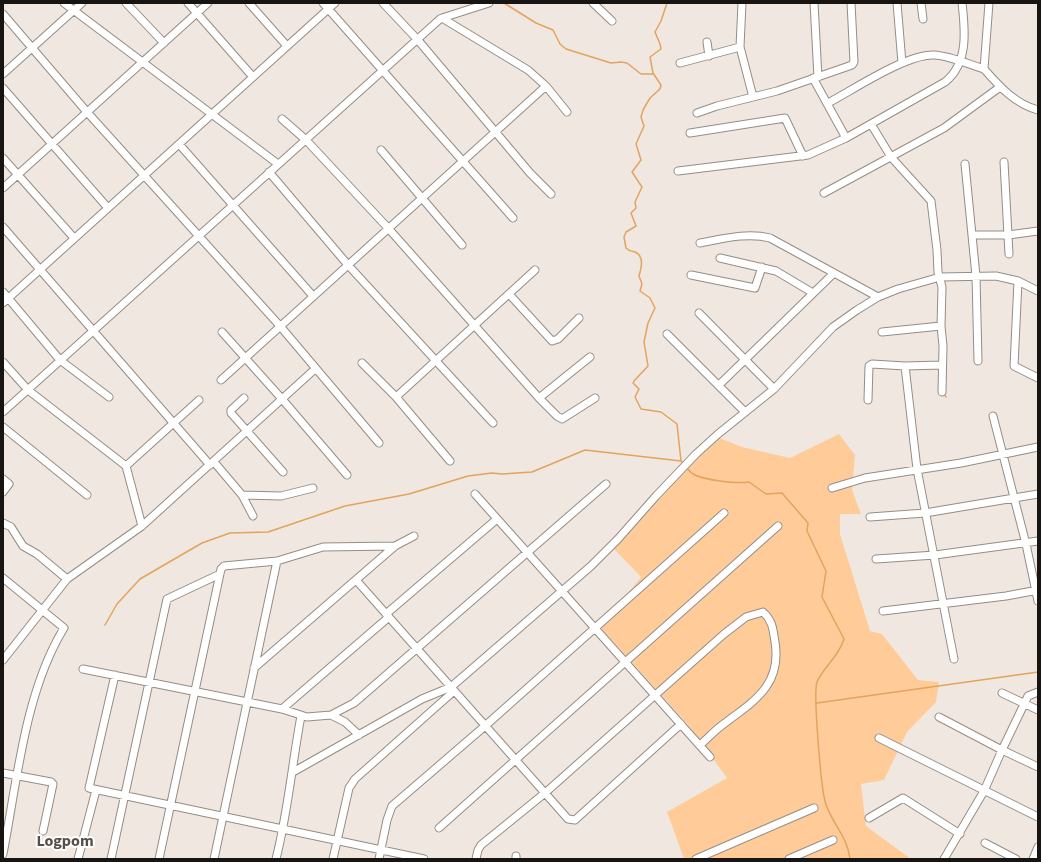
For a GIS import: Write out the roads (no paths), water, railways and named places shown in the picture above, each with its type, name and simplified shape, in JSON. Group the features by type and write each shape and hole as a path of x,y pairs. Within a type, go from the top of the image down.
{"street":[{"path":"64,3 278,164"},
{"path":"3,74 82,3"},
{"path":"126,3 164,43"},
{"path":"188,3 253,77"},
{"path":"3,188 208,3"},
{"path":"249,3 287,46"},
{"path":"323,3 383,69 513,218"},
{"path":"6,300 335,3"},
{"path":"383,3 417,39 496,131 525,169 551,194"},
{"path":"3,412 435,22 442,18 489,3"},
{"path":"593,3 612,21"},
{"path":"742,3 740,47 753,97"},
{"path":"814,3 815,77 846,138"},
{"path":"697,113 753,97 852,65 854,62 851,3"},
{"path":"897,3 902,63"},
{"path":"921,3 923,19"},
{"path":"678,171 803,156 846,138 945,82 952,76 960,61 965,35 962,3"},
{"path":"984,69 989,3"},
{"path":"3,14 87,112 280,326 379,443"},
{"path":"442,18 521,66 546,86 567,112"},
{"path":"707,42 710,56"},
{"path":"680,63 740,47"},
{"path":"828,103 902,63 932,55 960,61 984,69 1000,87 1016,100 1038,110"},
{"path":"221,380 546,86"},
{"path":"824,193 944,128 1000,87"},
{"path":"3,88 108,208"},
{"path":"690,134 785,118 803,156"},
{"path":"282,119 306,140 388,228 539,398 557,416 562,419 595,398"},
{"path":"872,124 891,157 931,201 938,272 942,287 942,392"},
{"path":"179,144 234,204 313,296"},
{"path":"381,150 462,245"},
{"path":"3,158 74,238"},
{"path":"1004,162 1009,254"},
{"path":"965,164 976,276 978,360"},
{"path":"269,172 348,265 493,423"},
{"path":"3,226 174,422 242,495 252,516"},
{"path":"972,235 1008,235 1038,231"},
{"path":"700,243 741,236 762,236 770,238 878,297"},
{"path":"720,258 762,267 785,275 813,293"},
{"path":"691,276 755,288 762,267"},
{"path":"396,397 535,270"},
{"path":"719,385 834,274"},
{"path":"333,859 348,788 355,779 618,539 696,454 774,389 833,328 878,297 918,282 940,277 996,276 1018,281 1038,291"},
{"path":"1018,281 1014,366 1038,378"},
{"path":"3,292 6,300 60,360 109,397"},
{"path":"509,294 552,341 558,339 579,318"},
{"path":"699,313 774,389"},
{"path":"882,332 941,326"},
{"path":"222,332 347,475"},
{"path":"667,334 745,412"},
{"path":"539,398 590,357"},
{"path":"3,362 28,390 126,466 142,526"},
{"path":"362,362 396,397 450,462"},
{"path":"868,400 870,364 905,366 942,365"},
{"path":"905,366 917,469 935,555 954,659"},
{"path":"3,660 67,579 142,526 315,369"},
{"path":"244,398 231,410 231,413 283,472"},
{"path":"126,466 199,400"},
{"path":"993,416 1026,544 1037,590 1038,601"},
{"path":"3,427 87,495"},
{"path":"832,488 865,478 1038,447"},
{"path":"3,479 9,484 3,492"},
{"path":"84,669 282,709 301,716 331,715 354,703 606,484"},
{"path":"242,495 282,496 313,488"},
{"path":"475,494 710,757"},
{"path":"870,517 925,513 1038,494"},
{"path":"379,859 389,812 392,806 485,726 594,627 724,513"},
{"path":"282,709 497,519"},
{"path":"3,524 11,527 24,546 37,554 67,579"},
{"path":"439,828 778,526"},
{"path":"254,668 395,546 414,536"},
{"path":"876,559 935,555 1026,544 1038,541"},
{"path":"158,859 193,691 218,576 221,569 224,566 277,561 323,547 395,546"},
{"path":"214,859 277,561"},
{"path":"111,859 167,599 218,576"},
{"path":"3,578 64,628 55,643 35,694 24,739 3,854"},
{"path":"356,580 568,819 575,820 681,724"},
{"path":"883,611 944,602 1006,596 1037,590"},
{"path":"476,859 481,845 545,793 738,622 746,617 763,612 769,618 773,626 776,648 775,667 770,682 757,699 725,723 700,745"},
{"path":"115,675 89,788 424,859"},
{"path":"293,772 422,699 453,689"},
{"path":"944,859 984,791 1029,694 1038,692"},
{"path":"1002,693 1038,710"},
{"path":"331,715 346,722 360,735"},
{"path":"276,859 293,772 294,752 301,716"},
{"path":"939,717 1038,767"},
{"path":"879,738 1038,817"},
{"path":"3,773 51,782 53,784 43,832"},
{"path":"78,859 96,790"},
{"path":"869,818 903,798 960,834"},
{"path":"700,858 814,808"},
{"path":"789,859 833,840"},
{"path":"985,843 1016,859"},
{"path":"1032,859 1038,847"}],"waterway":[{"path":"504,3 536,23 553,30 560,44 566,49 611,63 627,63 641,74 653,74"},
{"path":"667,3 661,21 655,32 661,49 650,57 653,73 661,85 660,89 650,98 643,110 641,117 644,126 636,144 641,160 632,172 642,187 635,202 636,208 631,213 636,226 626,232 624,237 626,248 640,256 642,263 639,276 642,284 640,291 650,298 655,308 648,323 644,342 648,366 633,383 639,389 635,397 641,409 661,412 677,424 681,461 684,464"},
{"path":"944,393 946,397"},
{"path":"105,625 117,604 140,579 202,543 230,533 268,532 345,506 409,494 468,476 492,473 502,474 532,472 585,450 681,461"},
{"path":"686,467 693,474 704,478 729,482 749,482 766,494 782,493 808,523 807,531 826,571 822,597 844,639 835,657 823,671 817,682 816,703 823,792 827,808 846,842 850,859"},
{"path":"817,703 1038,672"}],"district":[{"name":"Logpom","path":"65,842"}]}
